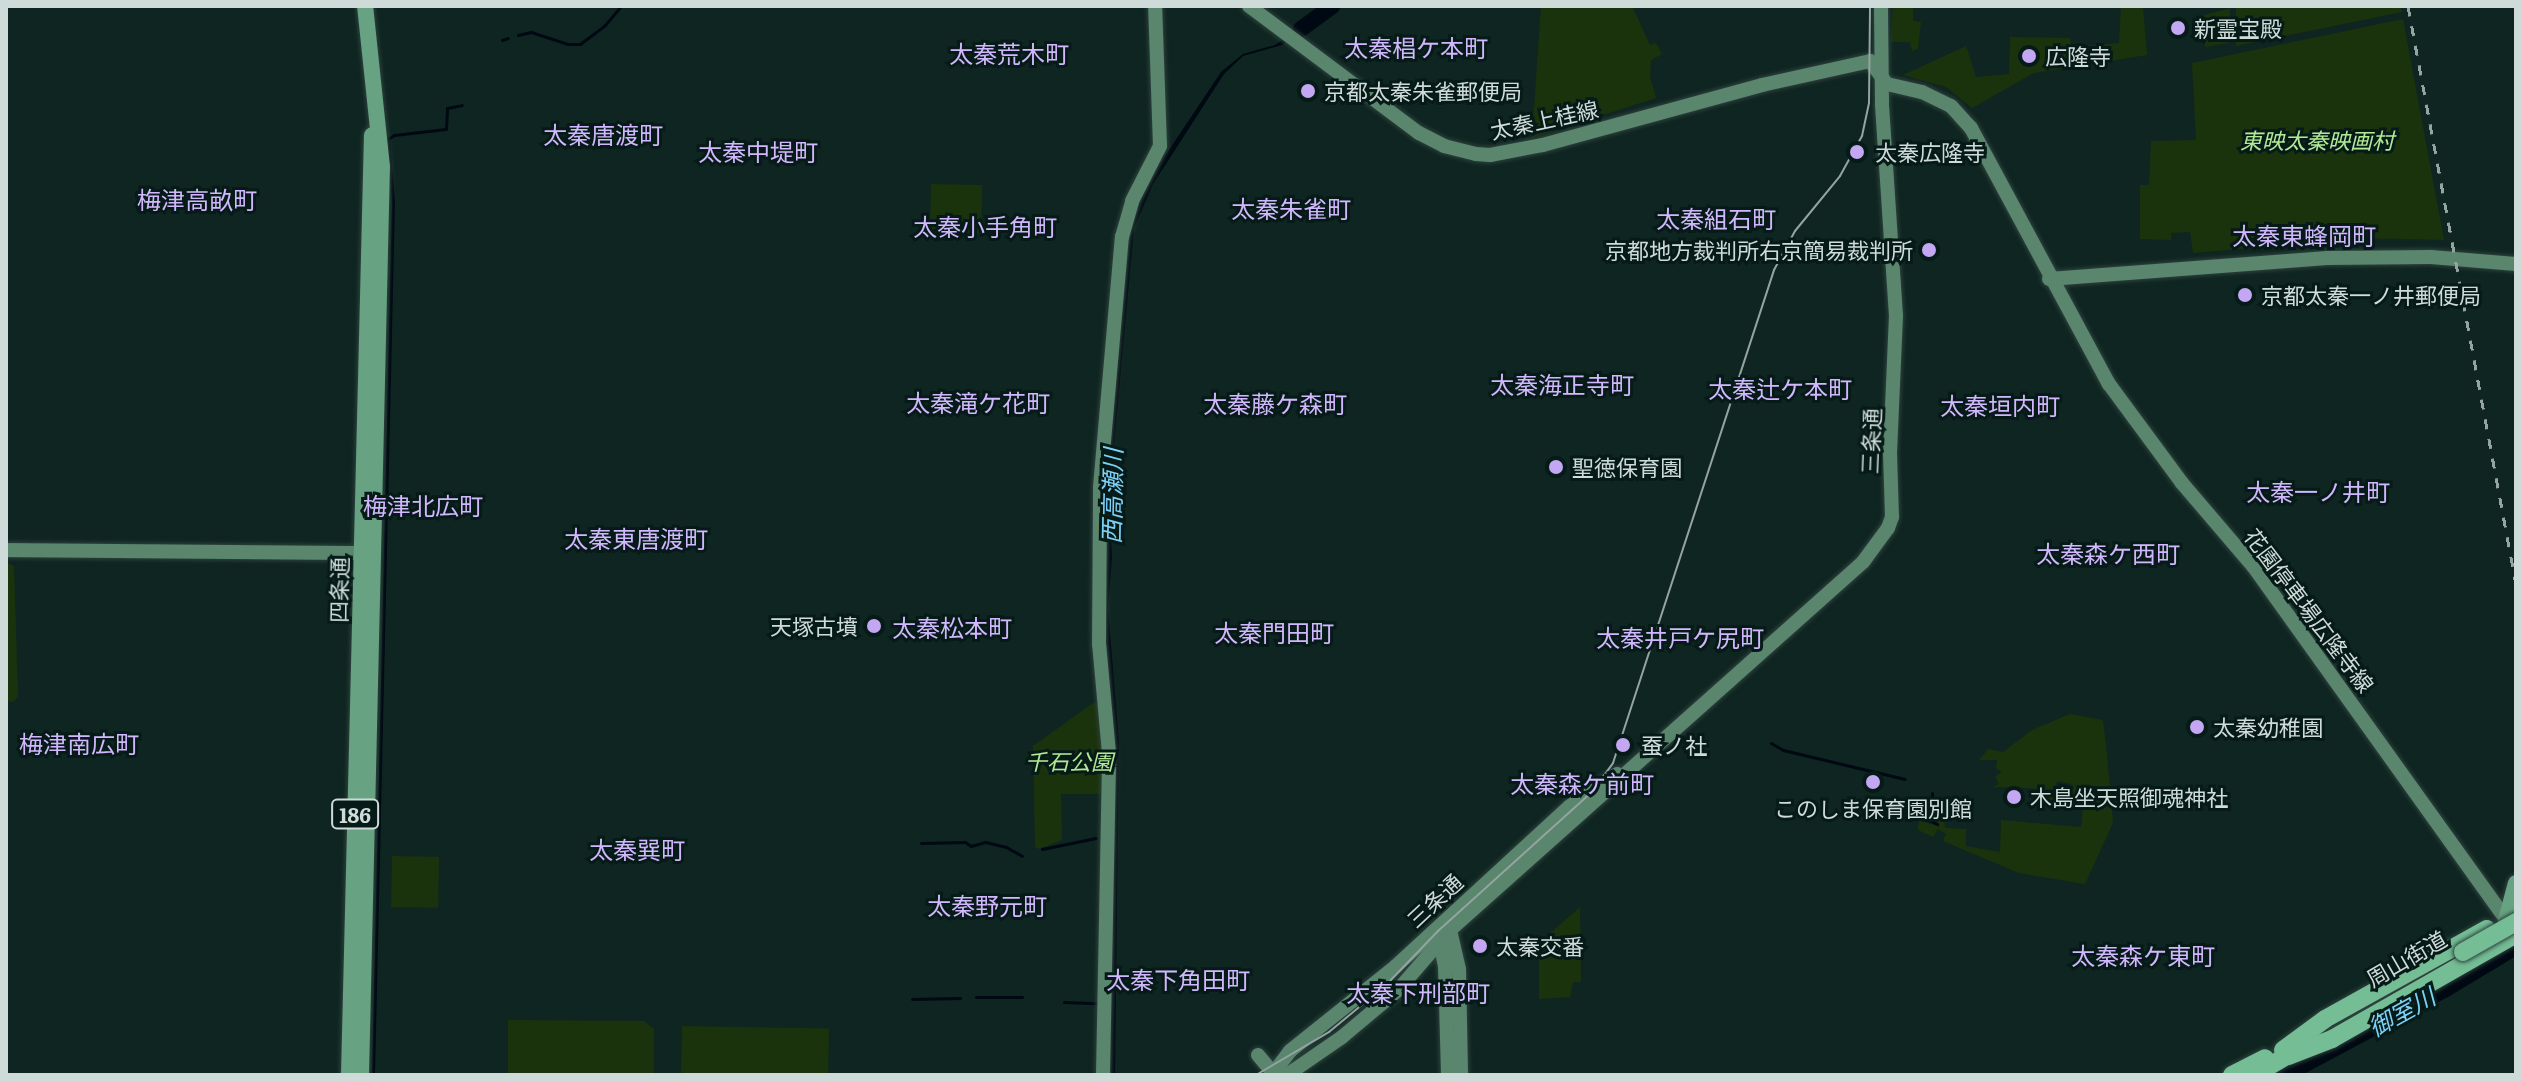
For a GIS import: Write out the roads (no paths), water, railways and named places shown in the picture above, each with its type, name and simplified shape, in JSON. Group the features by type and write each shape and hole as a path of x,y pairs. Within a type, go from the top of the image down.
{"highway":[{"name":"周山街道","path":"2232,1075 2285,1053 2463,952 2513,929"},
{"path":"2285,1053 2325,1019 2513,929"},
{"name":"周山街道","path":"2254,1075 2285,1053"}],"main road":[{"name":"四条通","path":"349,1075 382,167 365,6"},
{"path":"1103,1075 1109,753 1099,644 1100,487 1122,237 1132,201 1160,146 1155,6"},
{"name":"太秦上桂線","path":"1249,6 1433,141 1459,151 1490,155 1558,141 1840,66 1870,61 1881,74"},
{"name":"三条通","path":"1277,1075 1290,1051 1442,933 1863,562 1880,542 1892,517 1890,453 1896,316 1881,74 1881,6"},
{"name":"花園停車場広隆寺線","path":"1881,74 1887,84 1922,92 1951,106 1968,123 2043,261 2049,279 2109,384 2182,483 2253,566 2513,929"},
{"path":"2049,279 2327,258 2431,257 2516,264"},
{"path":"6,550 367,553"},
{"name":"四条通","path":"361,1075 367,553"},
{"path":"2513,929 2516,883"},
{"path":"1442,933 1448,1075"},
{"path":"1442,933 1459,969 1461,1075"},
{"path":"1258,1055 1277,1075"}],"waterway":[{"path":"518,35 531,32 568,44 580,44 605,25 621,6"},
{"name":"西高瀬川","path":"1301,29 1333,6"},
{"path":"502,40 508,38"},
{"path":"373,1075 393,203 388,139 394,135 446,129 447,108 462,105"},
{"path":"1771,743 1783,750 1905,779"},
{"path":"1932,793 1932,800"},
{"path":"1932,805 1931,821 1937,824"},
{"path":"1042,849 1096,838"},
{"path":"921,843 965,842 971,846 985,842 1006,847 1022,856"},
{"name":"御室川","path":"2285,1075 2446,989 2516,947"},
{"path":"976,997 1022,997"},
{"path":"912,999 960,998"},
{"path":"1064,1002 1097,1003"}],"tram line":[{"path":"1256,1075 1329,1032 1387,984 1438,931 1592,792 1613,763 1774,270 1795,231 1840,176 1862,136 1869,103 1870,6"}],"railway":[{"path":"2408,6 2516,584"}],"place":[{"name":"新霊宝殿","path":"2178,28"},
{"name":"広隆寺","path":"2029,56"},
{"name":"京都太秦朱雀郵便局","path":"1308,91"},
{"name":"太秦広隆寺","path":"1857,152"},
{"name":"京都地方裁判所右京簡易裁判所","path":"1929,250"},
{"name":"京都太秦一ノ井郵便局","path":"2245,295"},
{"name":"聖徳保育園","path":"1556,467"},
{"name":"天塚古墳","path":"874,626"},
{"name":"太秦幼稚園","path":"2197,727"},
{"name":"蚕ノ社","path":"1623,745"},
{"name":"このしま保育園別館","path":"1873,782"},
{"name":"木島坐天照御魂神社","path":"2014,797"},
{"name":"太秦交番","path":"1480,946"}],"district":[{"name":"太秦椙ケ本町","path":"1416,47"},
{"name":"太秦荒木町","path":"1009,53"},
{"name":"太秦唐渡町","path":"603,134"},
{"name":"太秦中堤町","path":"758,151"},
{"name":"梅津高畝町","path":"197,199"},
{"name":"太秦朱雀町","path":"1291,208"},
{"name":"太秦組石町","path":"1716,218"},
{"name":"太秦小手角町","path":"985,226"},
{"name":"太秦東蜂岡町","path":"2304,235"},
{"name":"太秦海正寺町","path":"1562,384"},
{"name":"太秦辻ケ本町","path":"1780,388"},
{"name":"太秦滝ケ花町","path":"978,402"},
{"name":"太秦藤ケ森町","path":"1275,403"},
{"name":"太秦垣内町","path":"2000,405"},
{"name":"太秦一ノ井町","path":"2318,491"},
{"name":"梅津北広町","path":"423,505"},
{"name":"太秦東唐渡町","path":"636,538"},
{"name":"太秦森ケ西町","path":"2108,553"},
{"name":"太秦松本町","path":"952,627"},
{"name":"太秦門田町","path":"1274,632"},
{"name":"太秦井戸ケ尻町","path":"1680,637"},
{"name":"梅津南広町","path":"79,743"},
{"name":"太秦森ケ前町","path":"1582,783"},
{"name":"太秦巽町","path":"637,849"},
{"name":"太秦野元町","path":"987,905"},
{"name":"太秦森ケ東町","path":"2143,955"},
{"name":"太秦下角田町","path":"1178,979"},
{"name":"太秦下刑部町","path":"1418,992"}],"park label":[{"name":"東映太秦映画村","path":"2317,140"},
{"name":"千石公園","path":"1069,761"}]}
